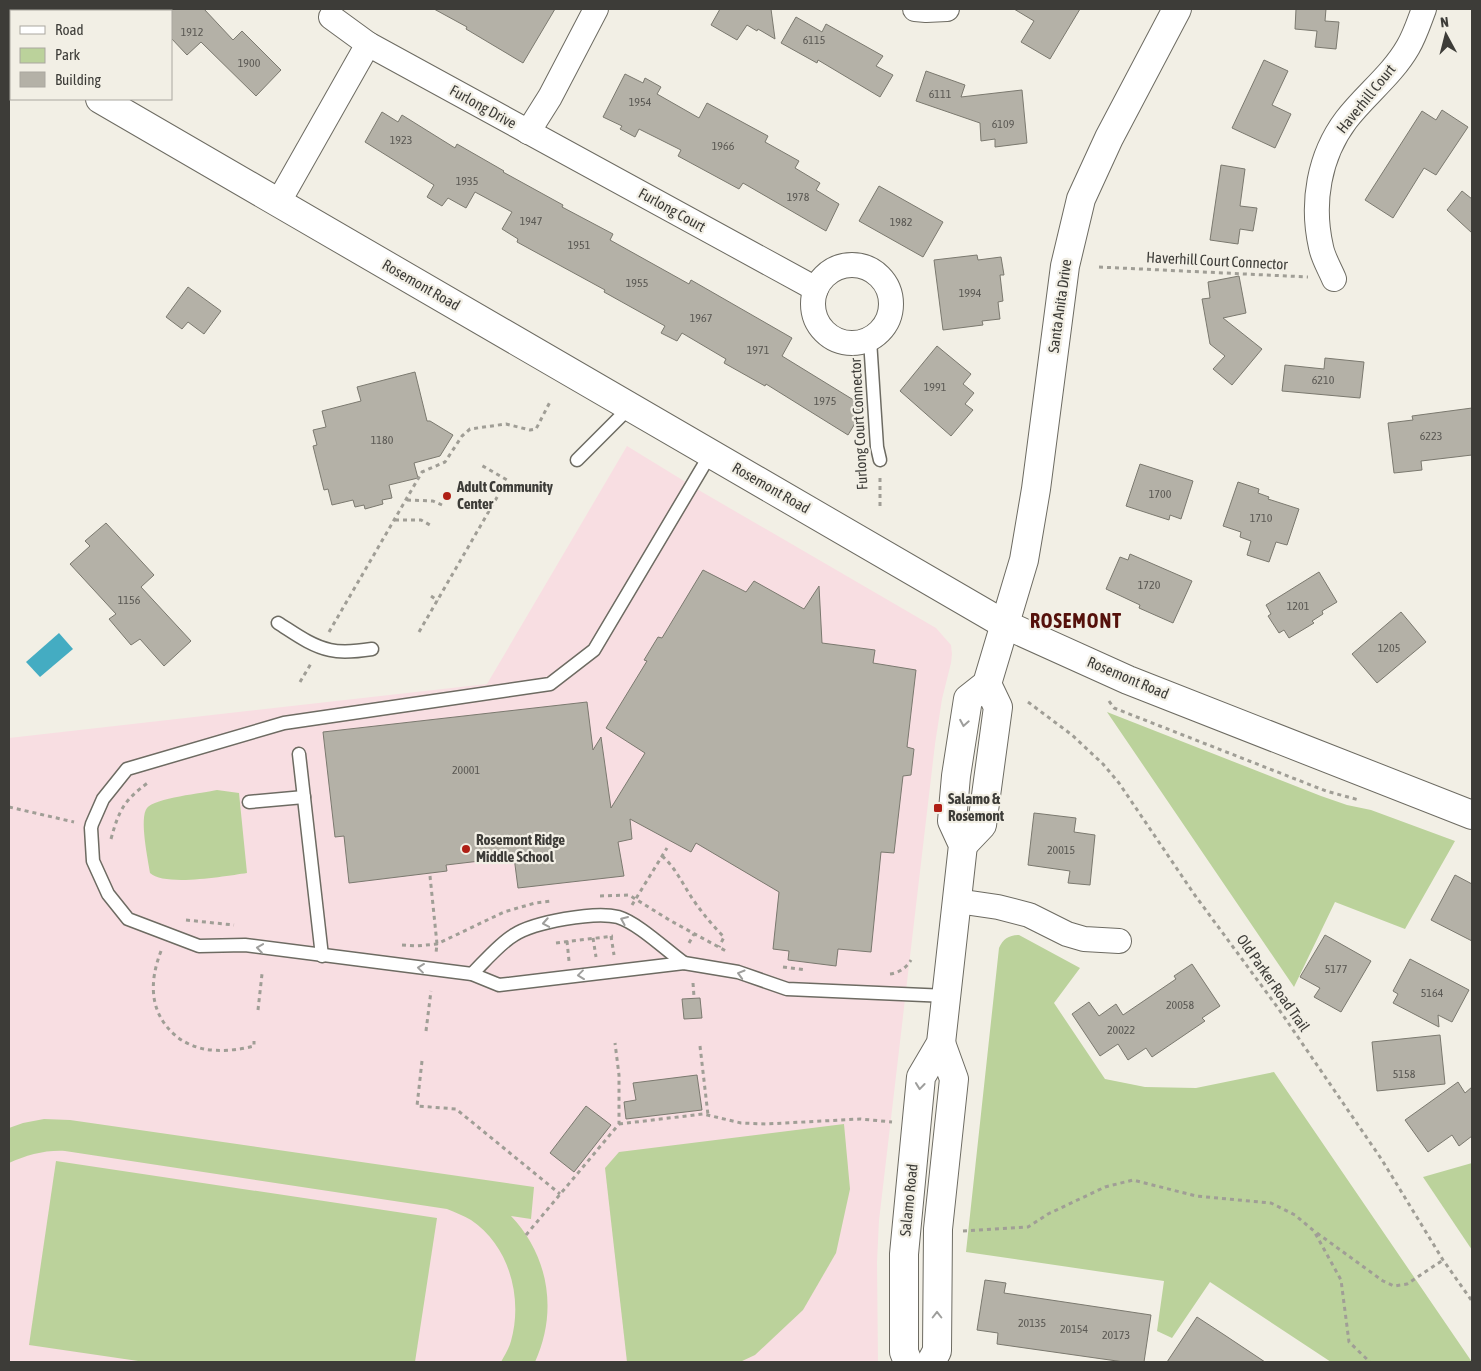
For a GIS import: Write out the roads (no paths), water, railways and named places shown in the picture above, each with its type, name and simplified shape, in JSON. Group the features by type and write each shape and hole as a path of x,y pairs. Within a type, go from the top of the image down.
{"main road":[{"name":"Santa Anita Drive","path":"1004,624 1024,560 1031,526 1065,266 1079,207 1097,160 1177,9"},
{"name":"Rosemont Road","path":"102,100 1004,624 1128,680 1472,815"},
{"name":"Salamo Road","path":"908,1362 904,1352 904,1254 921,1077 941,1043 962,845 952,821 961,739 968,699 988,684 1004,624"},
{"name":"Salamo Road","path":"931,1362 937,1351 938,1230 954,1079 941,1043"}],"street":[{"name":"Furlong Drive","path":"330,17 368,44 528,132 550,97 596,9"},
{"path":"915,9 947,9"},
{"name":"Haverhill Court","path":"1334,279 1321,249 1318,226 1317,192 1321,168 1330,145 1345,120 1407,49 1418,27 1424,9"},
{"path":"278,203 368,44"},
{"name":"Furlong Court","path":"528,132 816,289"},
{"path":"847,265 862,266 878,274 885,281 892,302 890,319 882,331 870,340 852,344 836,341 828,337 816,320 813,308 816,289 823,278 838,268 847,265"},
{"path":"956,901 1029,914 1067,934 1084,939 1119,941"}],"lane":[{"name":"Furlong Court Connector","path":"870,340 877,447 880,460"},
{"path":"577,460 631,406"},
{"path":"711,453 594,650 550,684 284,723 127,769 103,799 92,824 93,861 108,894 128,919 199,946 245,946 472,974 499,986 684,963 738,972 788,989 946,996"},
{"path":"278,623 303,638 330,650 372,649"},
{"path":"299,754 322,956"},
{"path":"249,802 304,797"},
{"path":"472,974 514,935 536,925 594,915 618,917 633,924 684,963"}],"water":[{"path":"59,633 73,649 40,677 26,662"}],"place":[{"name":"Adult Community Center","path":"447,496"},
{"name":"Salamo & Rosemont","path":"938,808"},
{"name":"Rosemont Ridge Middle School","path":"466,849"}],"district":[{"name":"ROSEMONT","path":"1076,621"}]}
